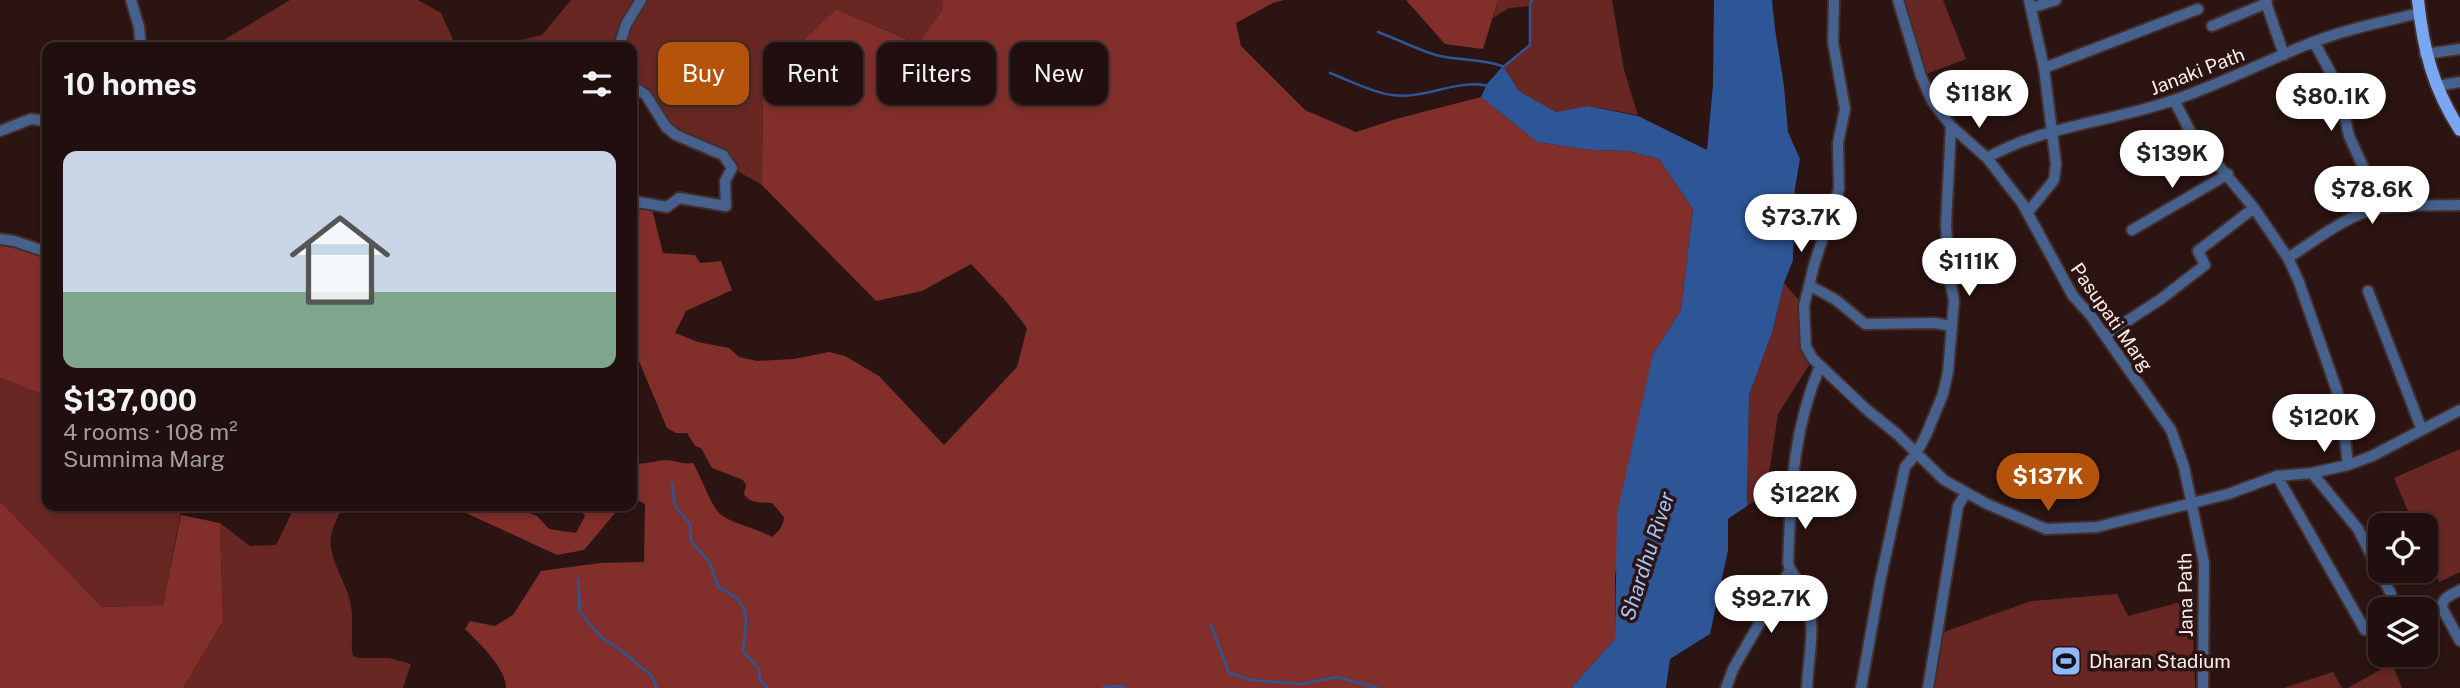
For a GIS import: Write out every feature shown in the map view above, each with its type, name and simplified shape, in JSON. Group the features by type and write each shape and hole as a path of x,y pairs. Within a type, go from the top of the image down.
{"main road":[{"path":"2418,6 2425,54 2437,86 2460,131"}],"street":[{"path":"131,0 140,42"},
{"path":"621,42 626,24 641,0"},
{"path":"1834,0 1833,42 1845,109 1838,143 1839,189 1814,265 1804,306 1805,347 1820,366 1944,480 2028,523 2046,529 2097,527 2228,494 2277,476 2312,473 2348,465 2372,457 2460,410"},
{"path":"1898,0 1921,76 1932,102 1951,126 1987,158"},
{"path":"2028,212 2053,180 2056,164 2044,68 2030,4 2056,0"},
{"path":"2212,26 2266,2 2284,55"},
{"name":"Janaki Path","path":"1987,158 2010,145 2050,132 2119,117 2174,100 2314,42 2418,6"},
{"path":"2044,68 2198,9"},
{"path":"2314,42 2338,86 2349,136 2382,208"},
{"path":"2425,54 2460,49"},
{"path":"2437,86 2460,82"},
{"path":"637,89 646,95 666,127 676,135 723,155 732,168 725,181 726,206 679,198 667,207 637,202"},
{"path":"2174,100 2190,133 2228,174 2288,258 2337,391 2348,465"},
{"path":"0,131 31,119 42,120"},
{"path":"1861,688 1898,491 1905,467 1926,435 1943,394 1948,372 1954,301 1949,273 1947,225 1951,126"},
{"name":"Pasupati Marg","path":"1987,158 2028,212 2073,296 2106,335 2172,430 2191,503"},
{"path":"2132,230 2228,174"},
{"path":"2288,258 2345,222 2368,211 2460,205"},
{"path":"2106,335 2161,299 2205,265 2198,251 2254,208"},
{"path":"0,239 42,250"},
{"path":"1810,285 1836,300 1865,324 1935,323 1951,326"},
{"path":"2368,291 2422,430"},
{"path":"1807,688 1812,621 1805,593 1787,563 1792,473 1809,394 1820,366"},
{"path":"2312,473 2358,529 2391,594"},
{"path":"2277,476 2365,630"},
{"path":"1928,688 1958,506 1966,493"},
{"name":"Jana Path","path":"2191,503 2204,563 2203,688"},
{"path":"1727,688 1733,669 1790,570"},
{"path":"2460,590 2446,598 2442,608 2460,641"}],"shaded area":[{"path":"290,0 418,0 441,13 454,42 222,42"},
{"path":"571,0 942,0 943,9 920,42 914,42 836,9 802,42 763,42 762,185 732,168 723,155 676,135 637,92 637,42 513,42 542,35"},
{"path":"942,0 1284,0 1236,23 1241,46 1305,110 1356,132 1481,97 1537,142 1591,150 1628,151 1659,159 1693,209 1681,310 1653,354 1615,575 1615,639 1571,688 506,688 497,664 465,629 470,621 495,626 513,615 541,571 600,563 644,562 645,504 637,500 637,463 665,460 693,463 720,514 772,537 780,528 784,517 772,503 756,502 746,497 743,480 712,468 701,448 695,446 687,433 676,433 667,428 637,356 637,202 651,205 663,253 695,255 700,263 721,261 732,290 686,311 675,333 698,342 729,348 739,357 757,361 794,359 829,352 845,356 879,376 944,445 1017,367 1027,328 971,264 922,291 876,301 762,185 763,79 763,105 863,105 863,42 802,42 836,9 913,42 877,42 877,105 996,105 996,42 919,42 943,9"},
{"path":"1406,0 1498,0 1483,49 1445,44"},
{"path":"1498,0 1612,0 1624,70 1638,115 1588,106 1556,112 1519,91 1503,66 1530,44 1530,6 1509,8 1493,18"},
{"path":"1898,0 1943,0 1966,59 1921,76"},
{"path":"0,239 42,251 42,393 0,378"},
{"path":"1784,283 1804,306 1813,359 1778,414 1766,493 1747,506 1749,395 1772,333"},
{"path":"0,378 42,393 42,511 181,511 163,605 102,607 0,501"},
{"path":"2460,449 2460,572 2439,582 2438,513 2409,513 2394,478"},
{"path":"0,501 102,607 163,605 181,515 220,523 223,621 183,688 0,688"},
{"path":"293,511 341,511 330,543 351,606 353,656 389,658 411,664 403,688 183,688 223,621 220,523 250,546 276,545"},
{"path":"462,511 524,511 537,516 549,529 576,533 585,516 581,511 617,511 584,550 557,555"},
{"name":"Dharan Stadium","path":"2117,594 2128,616 2192,599 2195,688 1934,688 1941,633 2031,601"},
{"path":"2385,667 2394,667 2402,688 2348,688"},
{"path":"2333,672 2342,688 2284,688"}],"water":[{"name":"Shardhu River","path":"1714,0 1772,0 1788,132 1800,159 1795,188 1793,260 1784,283 1772,333 1749,395 1747,506 1728,519 1728,550 1710,634 1670,659 1666,688 1571,688 1615,639 1617,514 1653,354 1681,310 1693,209 1659,159 1628,151 1591,150 1537,142 1481,97 1487,84 1503,66 1519,91 1556,112 1588,106 1638,116 1707,150 1713,85"}],"waterway":[{"path":"1503,67 1530,45 1532,0"},
{"path":"1378,32 1436,55 1502,66"},
{"path":"1330,73 1385,94 1404,96 1465,85 1489,86"},
{"path":"672,483 675,506 690,524 691,541 710,563 718,587 730,593 743,606 746,621 743,651 759,669 760,681 768,688"},
{"path":"578,579 580,612 601,637 651,675 657,688"},
{"path":"1211,625 1229,673 1251,680 1301,684 1337,677 1378,688"},
{"path":"1103,687 1125,688"}],"place":[{"name":"Dharan Stadium","path":"2066,661"}]}
